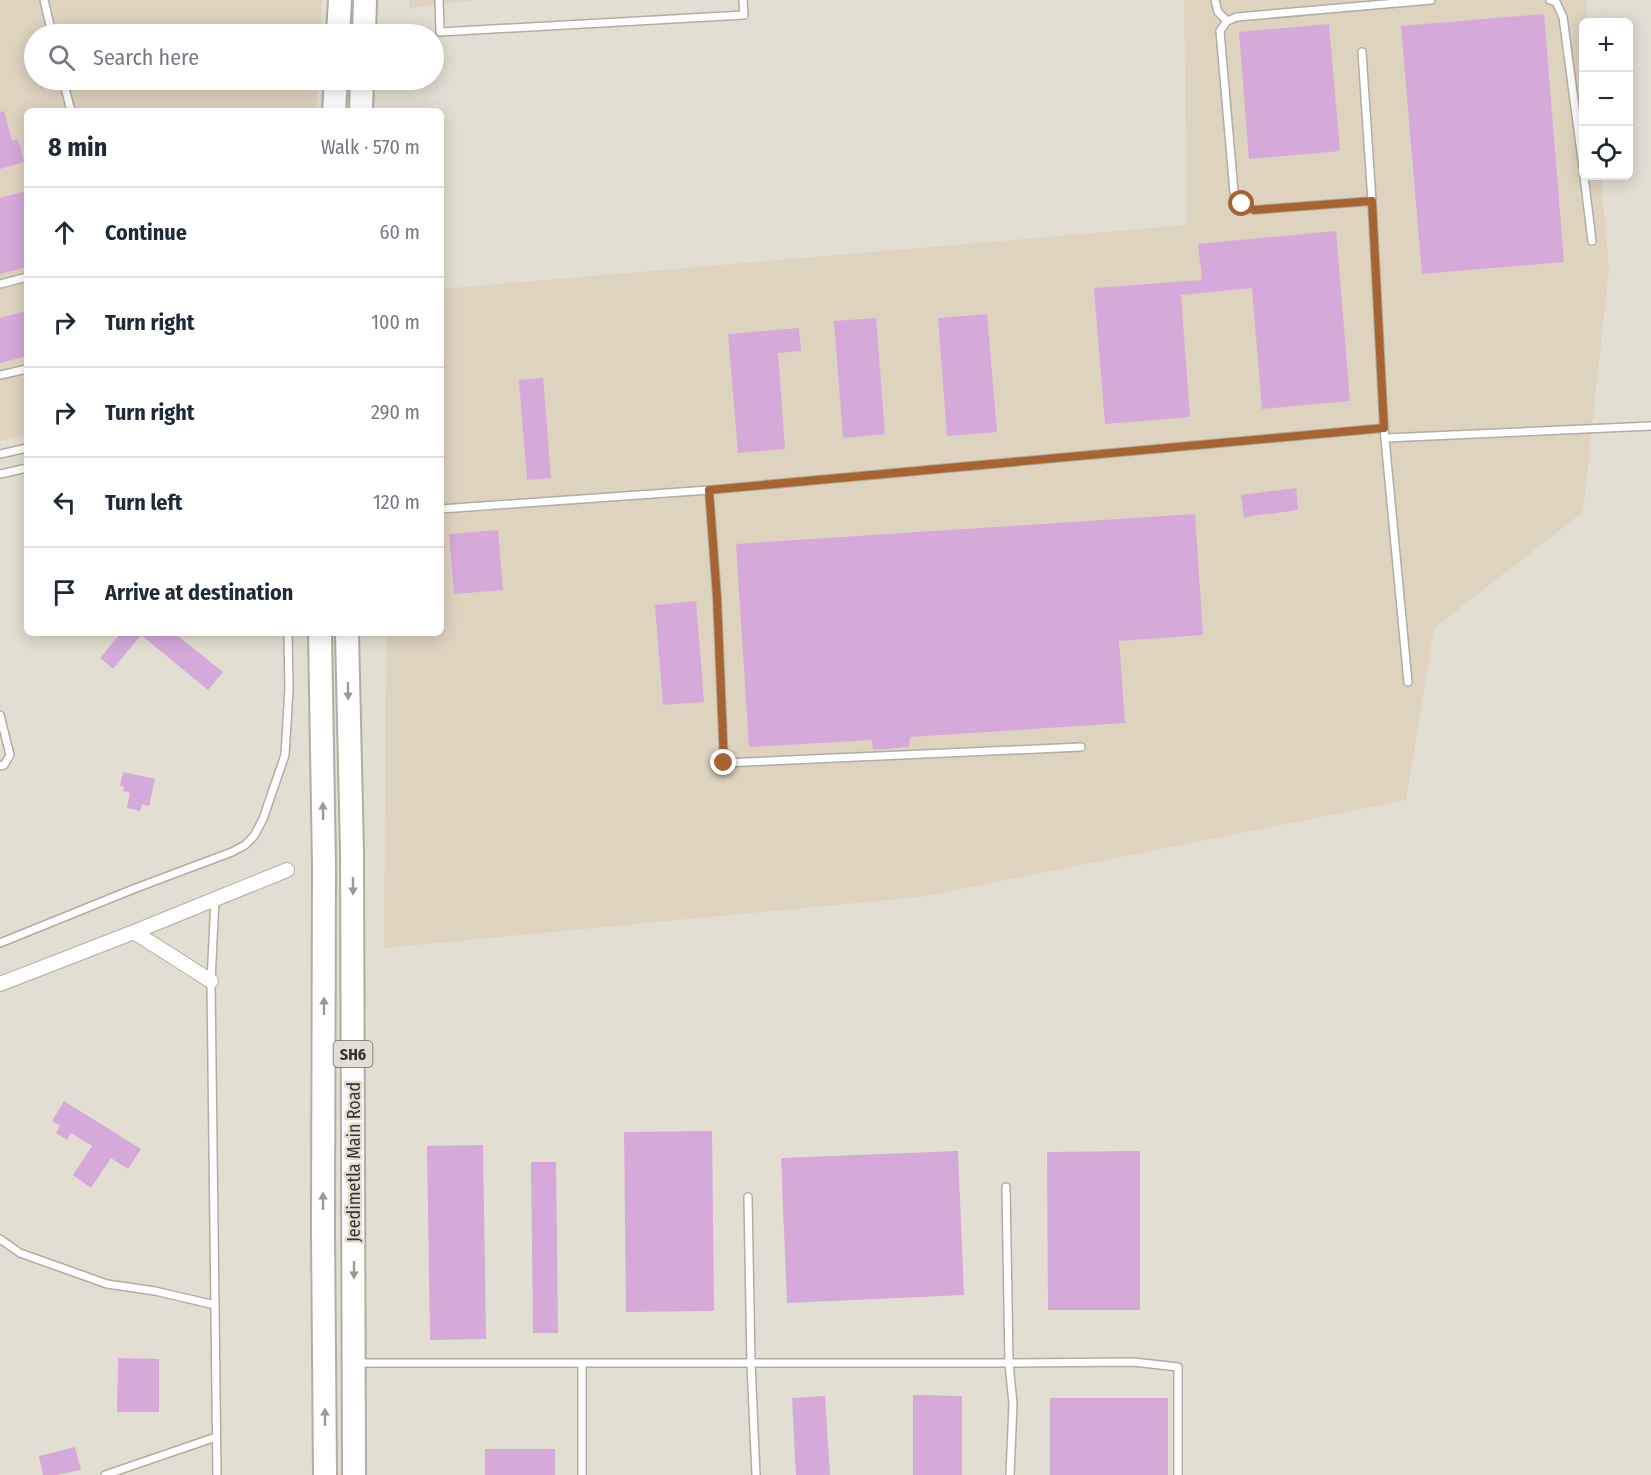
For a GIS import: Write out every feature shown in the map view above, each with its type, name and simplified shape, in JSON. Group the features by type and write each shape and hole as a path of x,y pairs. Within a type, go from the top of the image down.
{"main road":[{"path":"339,24 340,5 365,5 364,24"},
{"path":"334,108 335,90"},
{"path":"361,108 362,90"},
{"name":"Jeedimetla Main Road","path":"320,636 324,865 325,1475"},
{"name":"Jeedimetla Main Road","path":"347,636 352,864 354,1475"}],"street":[{"path":"0,984 134,933 287,870"},
{"path":"134,933 211,981"}],"lane":[{"path":"44,0 50,24"},
{"path":"439,0 440,24"},
{"path":"444,32 744,15 743,0"},
{"path":"1215,0 1218,12 1227,21"},
{"path":"1372,201 1254,210 1242,204 1234,192 1221,31 1227,21 1237,17 1431,0"},
{"path":"1550,0 1556,3 1563,17 1579,137"},
{"path":"1362,52 1384,428 1408,682"},
{"path":"66,90 70,108"},
{"path":"1585,180 1592,241"},
{"path":"0,284 24,278"},
{"path":"0,375 24,370"},
{"path":"1386,438 1651,426"},
{"path":"444,509 709,490 1384,428"},
{"path":"0,454 24,449"},
{"path":"0,474 24,469"},
{"path":"709,490 717,597 724,763 1081,747"},
{"path":"0,943 232,852 254,836 263,819 285,755 289,689 288,636"},
{"path":"0,715 10,754 4,765 0,766"},
{"path":"215,899 211,981 217,1475"},
{"path":"1006,1187 1009,1363 1013,1404 1010,1475"},
{"path":"748,1197 751,1364 756,1475"},
{"path":"0,1239 20,1253 107,1284 155,1291 215,1305"},
{"path":"354,1364 1133,1362 1178,1367 1178,1475"},
{"path":"582,1364 582,1475"},
{"path":"105,1475 216,1437"}],"shaded area":[{"path":"0,0 322,0 321,24 24,24 24,90 317,90 316,108 24,108 24,435 0,441"},
{"path":"409,0 476,0 409,8"},
{"path":"1184,0 1586,0 1588,18 1579,18 1579,180 1601,180 1609,269 1583,512 1434,628 1406,800 920,897 384,948 386,636 444,636 444,289 1187,225"}],"building":[{"path":"1544,14 1564,262 1422,274 1401,26"},
{"path":"1329,24 1340,151 1249,159 1239,32"},
{"path":"4,111 12,141 18,139 24,162 0,169 0,112"},
{"path":"24,192 24,268 0,274 0,198"},
{"path":"1336,231 1350,401 1262,409 1252,288 1181,295 1190,417 1105,424 1094,288 1202,280 1198,244"},
{"path":"24,312 24,357 0,363 0,318"},
{"path":"987,314 997,432 947,436 938,318"},
{"path":"876,318 885,434 843,438 834,321"},
{"path":"799,328 801,351 778,353 785,449 738,453 728,334"},
{"path":"543,378 551,478 527,480 519,380"},
{"path":"1296,488 1298,510 1244,517 1241,495"},
{"path":"1195,514 1203,635 1119,641 1125,723 910,737 909,747 873,750 872,740 749,747 736,544"},
{"path":"498,530 503,590 454,594 449,534"},
{"path":"696,601 704,702 663,705 655,605"},
{"path":"118,636 140,636 113,669 100,658"},
{"path":"142,636 178,636 223,672 208,690"},
{"path":"123,772 155,779 149,806 142,804 140,811 127,808 130,793 123,791 124,787 120,786"},
{"path":"64,1101 141,1149 128,1169 111,1158 91,1188 73,1175 92,1146 71,1133 67,1140 56,1133 60,1126 52,1121"},
{"path":"712,1131 714,1311 626,1312 624,1132"},
{"path":"483,1145 486,1339 430,1340 427,1146"},
{"path":"958,1151 964,1295 787,1303 781,1158"},
{"path":"1140,1151 1140,1310 1048,1310 1047,1152"},
{"path":"531,1162 556,1162 558,1333 533,1333"},
{"path":"118,1358 159,1359 159,1412 117,1412"},
{"path":"913,1395 962,1396 962,1475 913,1475"},
{"path":"825,1396 830,1475 796,1475 792,1398"},
{"path":"1050,1398 1168,1398 1168,1475 1050,1475"},
{"path":"75,1447 81,1470 57,1475 43,1475 39,1456"},
{"path":"485,1449 555,1449 555,1475 485,1475"}],"route":[{"path":"724,763 717,597 709,490 1384,428 1372,201 1254,210 1242,204"}]}
